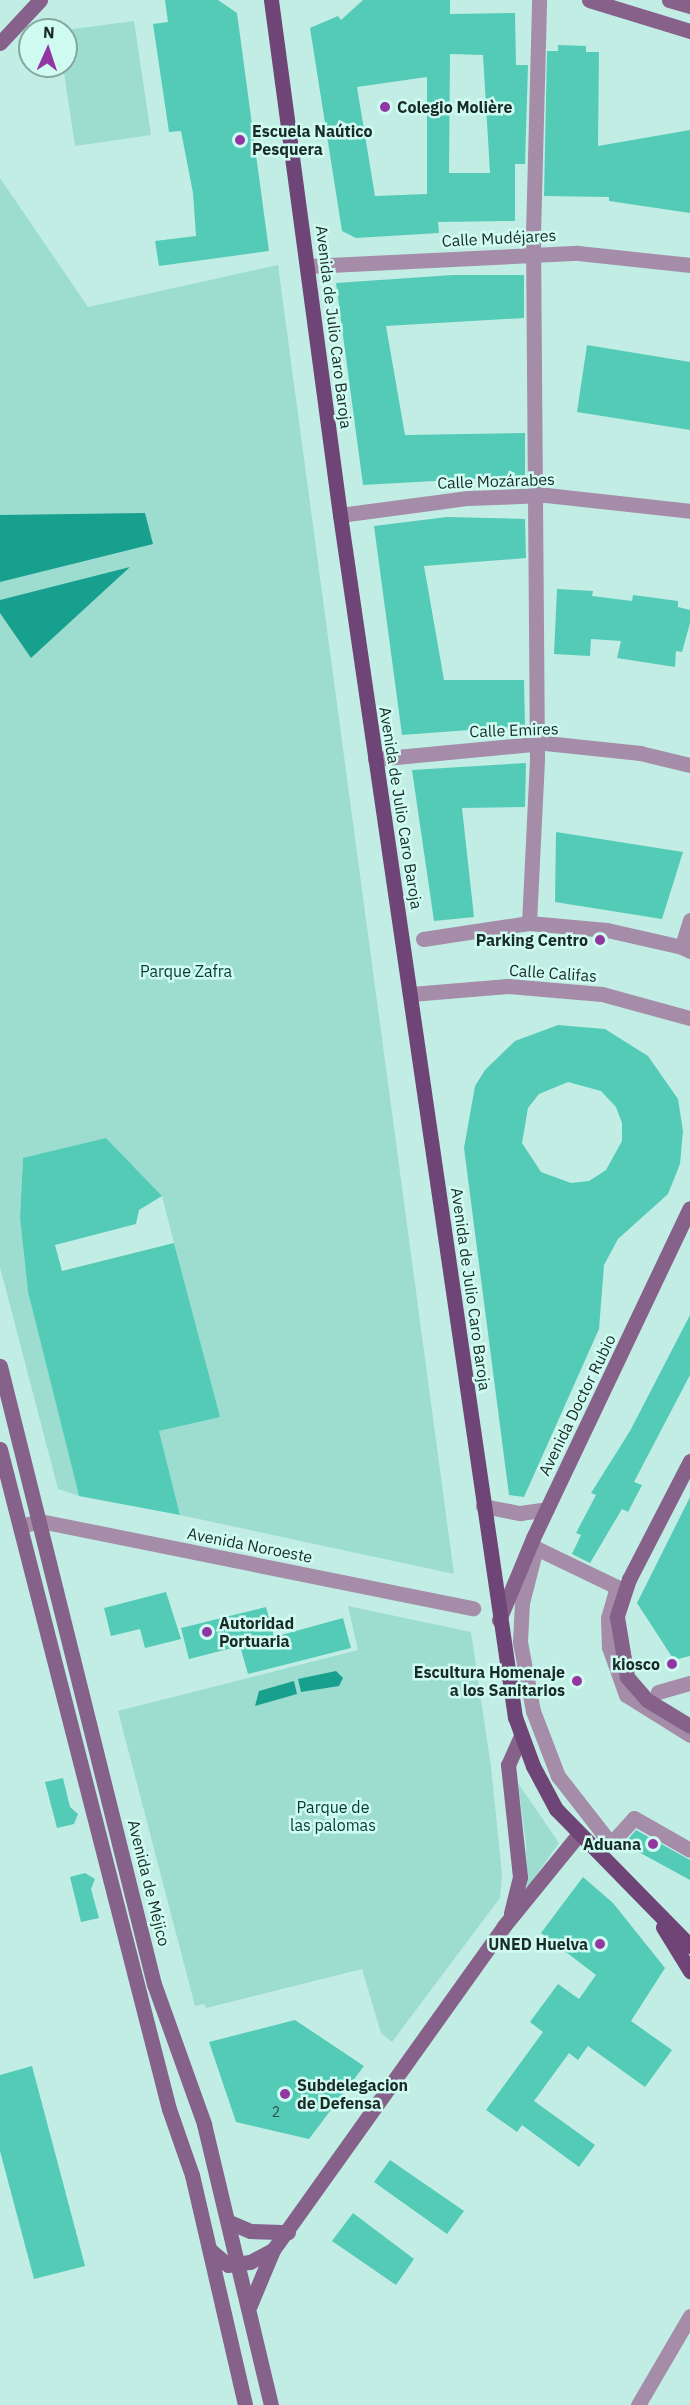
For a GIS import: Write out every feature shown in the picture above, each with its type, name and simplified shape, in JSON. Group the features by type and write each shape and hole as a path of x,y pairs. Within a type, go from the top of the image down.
{"main road":[{"name":"Avenida de Julio Caro Baroja","path":"271,0 375,759 411,994 499,1620 521,1736 542,1785 578,1835 651,1907"},
{"path":"651,1907 690,1946"},
{"path":"651,1907 689,1968"}],"street":[{"path":"0,43 40,0"},
{"path":"529,923 536,743 535,254 539,0"},
{"path":"589,0 690,31"},
{"name":"Calle Mudéjares","path":"309,266 578,253 690,265"},
{"name":"Calle Mozárabes","path":"340,515 468,498 536,496 690,511"},
{"name":"Calle Emires","path":"375,759 536,743 639,753 690,765"},
{"path":"423,939 529,923 607,930 686,949 690,920"},
{"name":"Calle Califas","path":"411,994 508,986 590,993 690,1018"},
{"name":"Avenida Doctor Rubio","path":"499,1620 547,1509 690,1208"},
{"name":"Avenida de Méjico","path":"0,1366 154,1984 204,2124 271,2405"},
{"path":"0,1449 169,2109 188,2158 245,2405"},
{"path":"690,1461 629,1579 617,1617 618,1646 627,1677 639,1694 690,1726"},
{"path":"483,1506 520,1513 547,1509"},
{"name":"Avenida Noroeste","path":"20,1526 40,1521 473,1608"},
{"path":"690,1735 626,1695 609,1647 608,1618 617,1587 536,1548 522,1603 520,1642 533,1711 558,1776 608,1840 615,1839 634,1818 690,1850"},
{"path":"658,1692 690,1683"},
{"path":"504,1926 520,1877 508,1765 521,1736"},
{"path":"249,2311 254,2287 273,2250 504,1926 578,1835"},
{"path":"229,2222 250,2231 288,2232"},
{"path":"210,2250 222,2263 239,2264 273,2250"},
{"path":"638,2405 690,2316"}],"green space":[{"path":"134,21 151,135 75,146 65,78 78,78 78,28"},
{"name":"Parque Zafra","path":"0,178 88,307 278,265 454,1574 180,1515 159,1431 219,1416 162,1196 106,1138 23,1159 20,1218 28,1292 79,1496 58,1489 0,1267"},
{"name":"Parque de las palomas","path":"348,1606 471,1632 491,1767 502,1874 500,1898 392,2042 381,2033 362,1969 206,2008 204,2004 195,2006 118,1711 358,1650"},
{"path":"518,1783 559,1843 527,1888 526,1844"}],"shaded area":[{"path":"145,513 153,544 0,582 0,515"},
{"path":"130,567 31,658 0,613 0,600"},
{"path":"336,1671 343,1678 339,1686 301,1692 298,1679"},
{"path":"294,1681 297,1694 255,1706 259,1691"}],"building":[{"name":"Escuela Naútico Pesquera","path":"165,0 218,0 237,13 269,251 159,266 155,241 196,236 193,193 181,131 169,132 153,24 168,22"},
{"name":"Colegio Molière","path":"363,0 450,0 450,14 515,13 516,65 528,65 525,164 515,164 515,221 438,222 439,233 356,238 342,231 310,28 338,16 341,20","holes":["450,54 483,55 490,173 449,173","427,77 427,194 375,196 357,87"]},
{"path":"558,45 586,46 586,52 599,52 598,146 690,130 690,213 609,201 609,197 544,196 547,51 558,51"},
{"path":"453,275 524,275 524,318 386,326 405,435 525,433 525,476 363,485 336,283"},
{"path":"587,345 690,362 690,430 577,412"},
{"path":"447,517 525,519 526,558 424,566 444,680 524,680 525,726 402,735 374,526"},
{"path":"557,589 593,591 592,596 632,601 633,595 678,601 678,607 690,610 690,623 682,652 676,651 675,667 617,658 621,641 591,639 590,656 554,654"},
{"path":"526,763 525,807 462,808 474,917 434,921 412,770"},
{"path":"556,832 683,852 662,919 555,902"},
{"path":"558,1025 605,1029 648,1056 678,1099 683,1131 680,1164 668,1194 618,1239 604,1265 599,1329 524,1497 509,1495 464,1148 475,1086 485,1070 515,1041","holes":["568,1082 601,1091 616,1107 622,1123 622,1141 606,1170 589,1181 571,1183 541,1172 522,1143 528,1108 539,1094"]},
{"path":"106,1138 162,1196 139,1210 136,1224 55,1245 62,1271 174,1243 220,1417 159,1431 180,1515 79,1496 28,1292 20,1218 23,1158"},
{"path":"690,1315 690,1375 634,1482 642,1485 628,1512 622,1509 590,1563 572,1554 581,1535 576,1533 596,1495 591,1493 630,1431"},
{"path":"690,1497 690,1656 674,1660 637,1603"},
{"path":"166,1592 181,1639 145,1648 140,1629 111,1636 104,1608"},
{"name":"Autoridad Portuaria","path":"266,1607 274,1637 343,1618 351,1648 248,1674 240,1646 189,1659 181,1628"},
{"path":"63,1778 70,1807 78,1814 74,1824 57,1828 45,1782"},
{"name":"Aduana","path":"636,1830 690,1860 690,1880 624,1844"},
{"path":"85,1873 95,1879 91,1889 99,1918 81,1922 70,1877"},
{"path":"583,1877 613,1903 665,1968 631,2021 672,2050 645,2087 588,2046 578,2060 569,2053 534,2101 595,2145 579,2167 522,2125 517,2132 486,2110 543,2032 530,2022 558,1984 579,1999 596,1975 541,1933"},
{"name":"Subdelegacion de Defensa","path":"295,2020 364,2066 309,2139 236,2122 209,2042"},
{"path":"32,2066 85,2266 34,2279 0,2151 0,2075"},
{"path":"390,2160 464,2211 447,2234 374,2182"},
{"path":"353,2213 414,2259 396,2285 332,2241"}],"place":[{"name":"Colegio Molière","path":"385,107"},
{"name":"Escuela Naútico Pesquera","path":"240,140"},
{"name":"Parking Centro","path":"600,940"},
{"name":"Autoridad Portuaria","path":"207,1632"},
{"name":"kiosco","path":"672,1664"},
{"name":"Escultura Homenaje a los Sanitarios","path":"577,1681"},
{"name":"Aduana","path":"653,1844"},
{"name":"UNED Huelva","path":"600,1944"},
{"name":"Subdelegacion de Defensa","path":"285,2094"}]}
